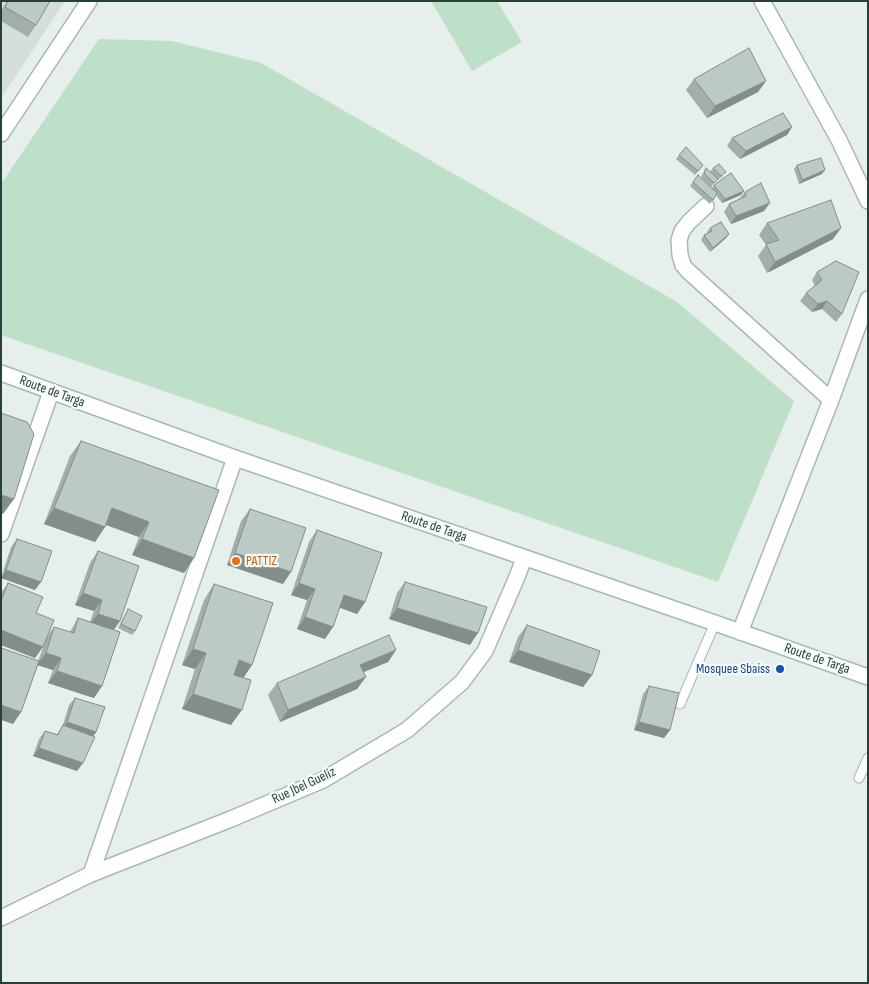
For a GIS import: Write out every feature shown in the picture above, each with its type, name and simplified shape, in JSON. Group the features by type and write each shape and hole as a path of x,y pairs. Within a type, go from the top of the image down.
{"street":[{"path":"3,127 89,1"},
{"path":"762,1 839,140 868,201"},
{"path":"706,206 682,230 679,240 683,264 688,271 831,400"},
{"path":"740,632 831,400 868,299"},
{"name":"Route de Targa","path":"1,373 235,458 868,677"},
{"path":"1,534 51,392"},
{"path":"91,874 235,458"},
{"name":"Rue Jbel Gueliz","path":"1,918 91,874 231,819 323,780 407,730 462,682 485,651 524,558"}],"lane":[{"path":"680,704 715,623"},
{"path":"859,778 868,758"}],"shaded area":[{"path":"1,1 65,1 2,97 1,97"}],"green space":[{"path":"431,1 497,1 522,42 472,71"},
{"path":"99,39 172,41 261,63 677,302 794,401 718,582 1,335 1,184"}],"building":[{"path":"8,1 50,1 36,25 5,7"},
{"path":"749,48 766,81 715,106 694,79"},
{"path":"783,113 792,127 746,151 732,138"},
{"path":"686,147 703,165 698,171 679,155"},
{"path":"821,158 825,170 802,180 797,165"},
{"path":"719,164 726,172 721,176 713,168"},
{"path":"706,168 718,179 714,183 704,173"},
{"path":"731,173 744,191 725,199 714,185"},
{"path":"698,175 717,193 713,200 693,182"},
{"path":"761,183 770,203 736,216 729,204 746,196 745,192"},
{"path":"831,200 841,228 775,262 766,244 779,240 767,223"},
{"path":"721,222 729,234 713,248 704,235 712,231 710,228"},
{"path":"836,261 859,272 842,314 827,301 818,304 806,293 822,280 817,272"},
{"path":"1,413 27,422 34,434 14,499 1,495"},
{"path":"81,441 219,490 194,558 142,539 149,522 112,508 105,527 54,508"},
{"path":"250,509 306,528 291,572 235,553"},
{"path":"317,530 382,553 365,602 344,595 333,627 305,617 315,589 299,583"},
{"path":"17,539 52,551 41,582 6,570"},
{"path":"98,551 139,566 120,621 98,614 102,600 83,593"},
{"path":"405,582 487,607 478,633 397,608"},
{"path":"8,583 43,597 36,613 54,620 43,647 1,630 1,601"},
{"path":"214,584 273,603 252,665 239,660 234,675 251,680 242,710 193,694 206,653 193,649"},
{"path":"128,609 142,616 135,631 121,624"},
{"path":"78,618 120,632 102,686 57,671 61,658 46,653 54,627 74,633"},
{"path":"527,625 600,651 592,675 518,650"},
{"path":"389,635 396,650 360,665 366,677 288,710 277,683"},
{"path":"1,648 39,661 21,712 1,705"},
{"path":"649,686 679,693 670,730 639,722"},
{"path":"75,698 105,707 96,732 67,722"},
{"path":"63,725 95,737 83,763 39,748 45,731 58,735"}],"place":[{"name":"PATTIZ","path":"236,561"},
{"name":"Mosquee Sbaiss","path":"780,669"}]}
